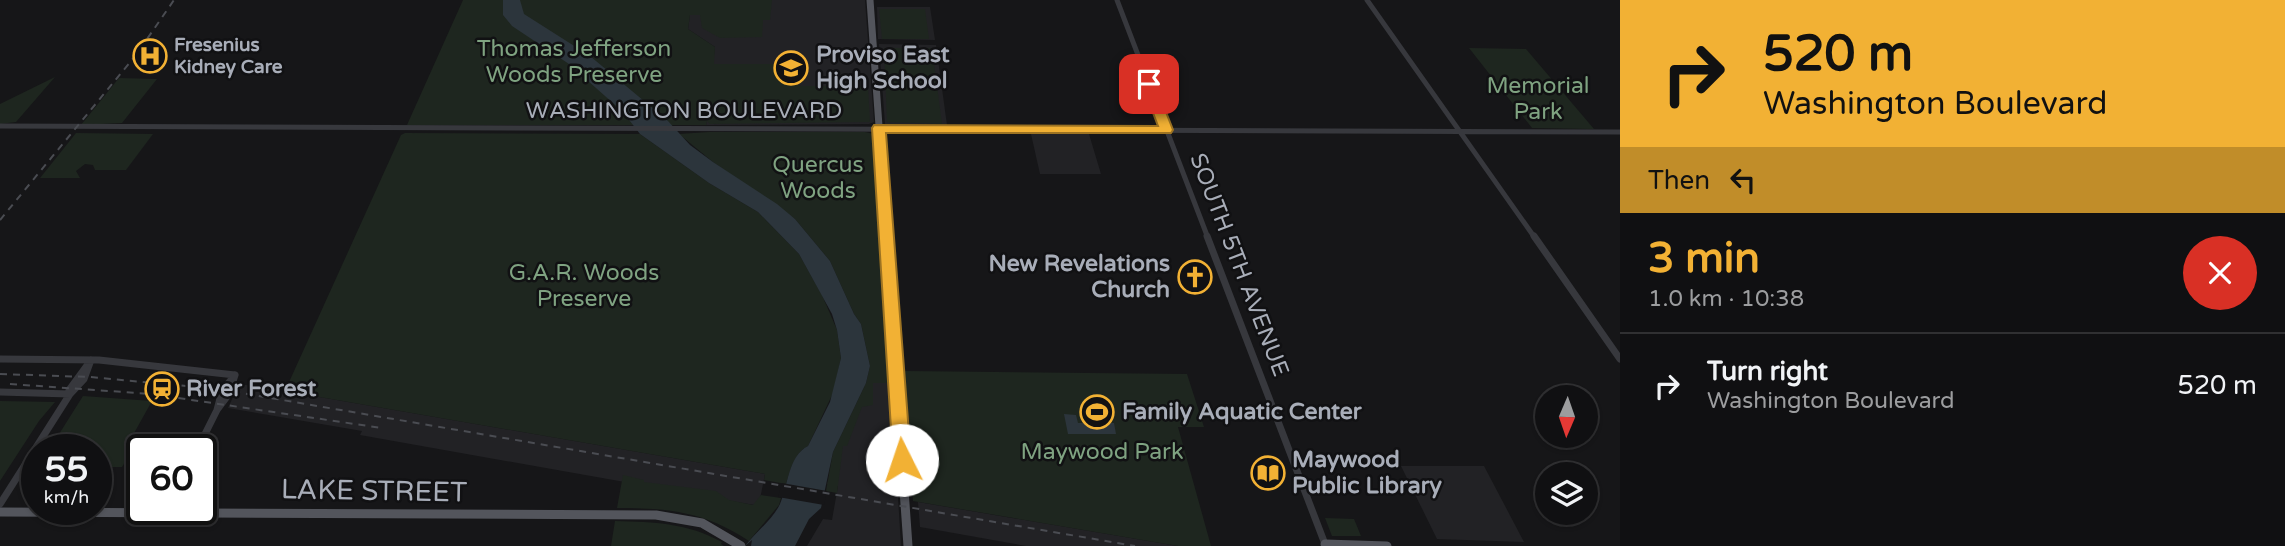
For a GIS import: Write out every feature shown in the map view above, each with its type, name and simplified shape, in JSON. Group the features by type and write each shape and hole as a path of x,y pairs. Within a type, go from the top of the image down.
{"main road":[{"path":"870,0 908,546"},
{"name":"LAKE STREET","path":"0,512 126,511"},
{"name":"LAKE STREET","path":"217,511 656,515 688,519 726,536 741,546"},
{"path":"1326,545 1387,546"}],"street":[{"name":"SOUTH 5TH AVENUE","path":"1117,0 1326,545"},
{"path":"1367,0 1620,359"},
{"name":"WASHINGTON BOULEVARD","path":"0,126 1620,132"},
{"path":"0,359 91,360 235,375 222,406 217,410 205,434"},
{"path":"0,392 69,394 75,391 90,367 91,360"},
{"path":"0,504 69,394"}],"shaded area":[{"path":"503,0 520,0 524,14 590,56 668,121 690,145 777,204 795,219 830,261 861,324 870,366 866,383 833,452 821,508 809,519 795,546 751,546 752,540 745,546 777,510 792,464 808,446 830,402 841,358 832,314 799,254 758,212 709,183 640,134 623,112 569,64 512,26 503,15"},
{"name":"Proviso East High School","path":"692,0 865,0 874,122 706,125 715,47 688,29"},
{"name":"Proviso East High School","path":"877,7 930,7 935,40 878,39"},
{"name":"Proviso East High School","path":"879,44 936,45 947,125 885,124"},
{"path":"1031,134 1089,134 1101,174 1040,174"},
{"path":"866,383 891,383 901,546 807,546 823,519 832,520 838,486 827,484"},
{"path":"239,384 765,474 760,499 754,505 360,435 362,431 228,408"},
{"path":"1064,414 1076,415 1078,423 1114,423 1116,434 1068,434"},
{"path":"1401,466 1484,466 1524,542 1437,539"},
{"path":"918,502 1178,546 1026,546 920,527"}],"green space":[{"name":"Thomas Jefferson Woods Preserve","path":"463,0 772,0 770,20 763,20 762,37 720,38 702,28 700,15 690,15 688,29 715,47 714,64 796,64 795,83 801,86 868,86 870,122 407,125"},
{"name":"Proviso East High School","path":"879,9 925,9 929,39 882,39"},
{"name":"Proviso East High School","path":"884,48 932,48 942,124 887,122"},
{"name":"Memorial Park","path":"1469,48 1526,49 1594,129 1532,128"},
{"path":"55,77 16,122 0,124 0,104"},
{"path":"119,78 157,79 122,123 81,125"},
{"path":"76,133 153,134 126,170 95,170 93,165 85,164 76,171 80,178 40,178"},
{"name":"G.A.R. Woods Preserve","path":"640,134 709,183 758,212 799,254 822,295 837,330 841,358 833,393 808,446 799,453 793,463 786,484 764,480 765,474 285,391 401,135"},
{"name":"Quercus Woods","path":"679,134 874,134 891,383 873,383 873,405 862,407 847,446 843,446 837,493 826,491 833,452 866,383 870,366 861,324 830,261 795,219 713,162"},
{"name":"Maywood Park","path":"903,373 1187,374 1204,427 1178,427 1211,546 1178,546 913,501"},
{"path":"83,396 152,401 134,434 126,434 126,460 122,467 112,467 112,434 59,434"},
{"path":"0,401 55,402 31,434 21,434 21,449 0,481"},
{"path":"623,475 644,482 716,491 729,500 753,505 761,495 781,498 779,505 749,541 717,524 686,514 654,509 617,508"},
{"path":"1325,518 1354,519 1361,536 1332,536"},
{"path":"615,521 683,527 722,542 724,546 611,546"}],"pier":[{"path":"782,483 827,491 824,505 778,497"}],"railway":[{"path":"0,220 136,55 174,0"},
{"path":"0,374 90,377 218,389 1135,546"},
{"path":"10,384 151,394 382,428"}],"place":[{"name":"Fresenius Kidney Care","path":"150,56"},
{"name":"Proviso East High School","path":"791,68"},
{"name":"New Revelations Church","path":"1195,277"},
{"name":"River Forest","path":"162,389"},
{"name":"Family Aquatic Center","path":"1097,412"},
{"name":"Maywood Public Library","path":"1268,473"}],"route":[{"path":"902,460 879,128 1167,130 1149,84"}]}
